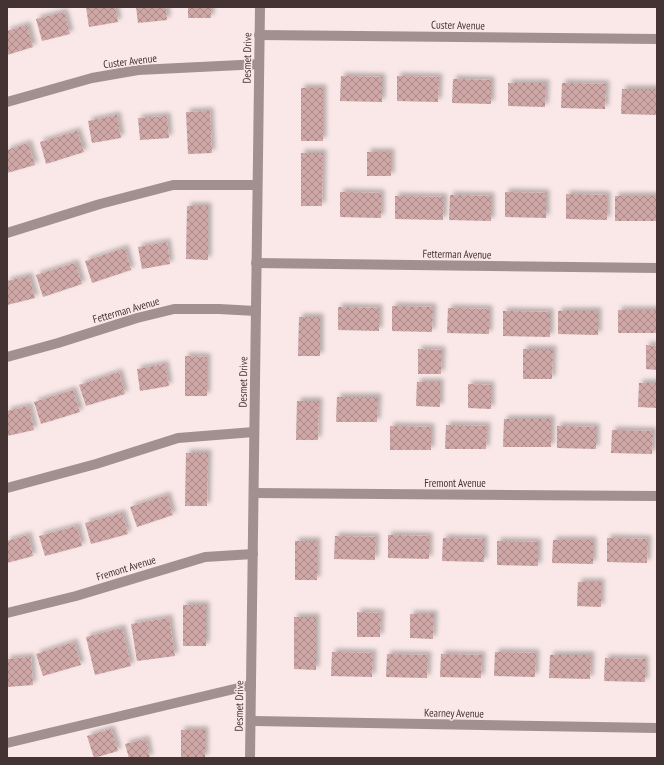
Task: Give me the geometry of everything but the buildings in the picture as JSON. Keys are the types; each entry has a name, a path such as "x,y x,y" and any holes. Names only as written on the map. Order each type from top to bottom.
{"street":[{"name":"Desmet Drive","path":"250,758 260,7"},
{"name":"Custer Avenue","path":"259,36 657,40"},
{"name":"Custer Avenue","path":"7,102 92,78 138,70 259,64"},
{"path":"7,233 100,204 174,185 257,185"},
{"name":"Fetterman Avenue","path":"256,263 657,268"},
{"name":"Fetterman Avenue","path":"7,357 58,343 137,318 174,309 256,311"},
{"path":"7,488 96,464 178,438 254,432"},
{"name":"Fremont Avenue","path":"254,493 657,496"},
{"name":"Fremont Avenue","path":"7,613 76,596 205,557 253,554"},
{"path":"7,743 251,685"},
{"name":"Kearney Avenue","path":"251,721 657,728"}]}
